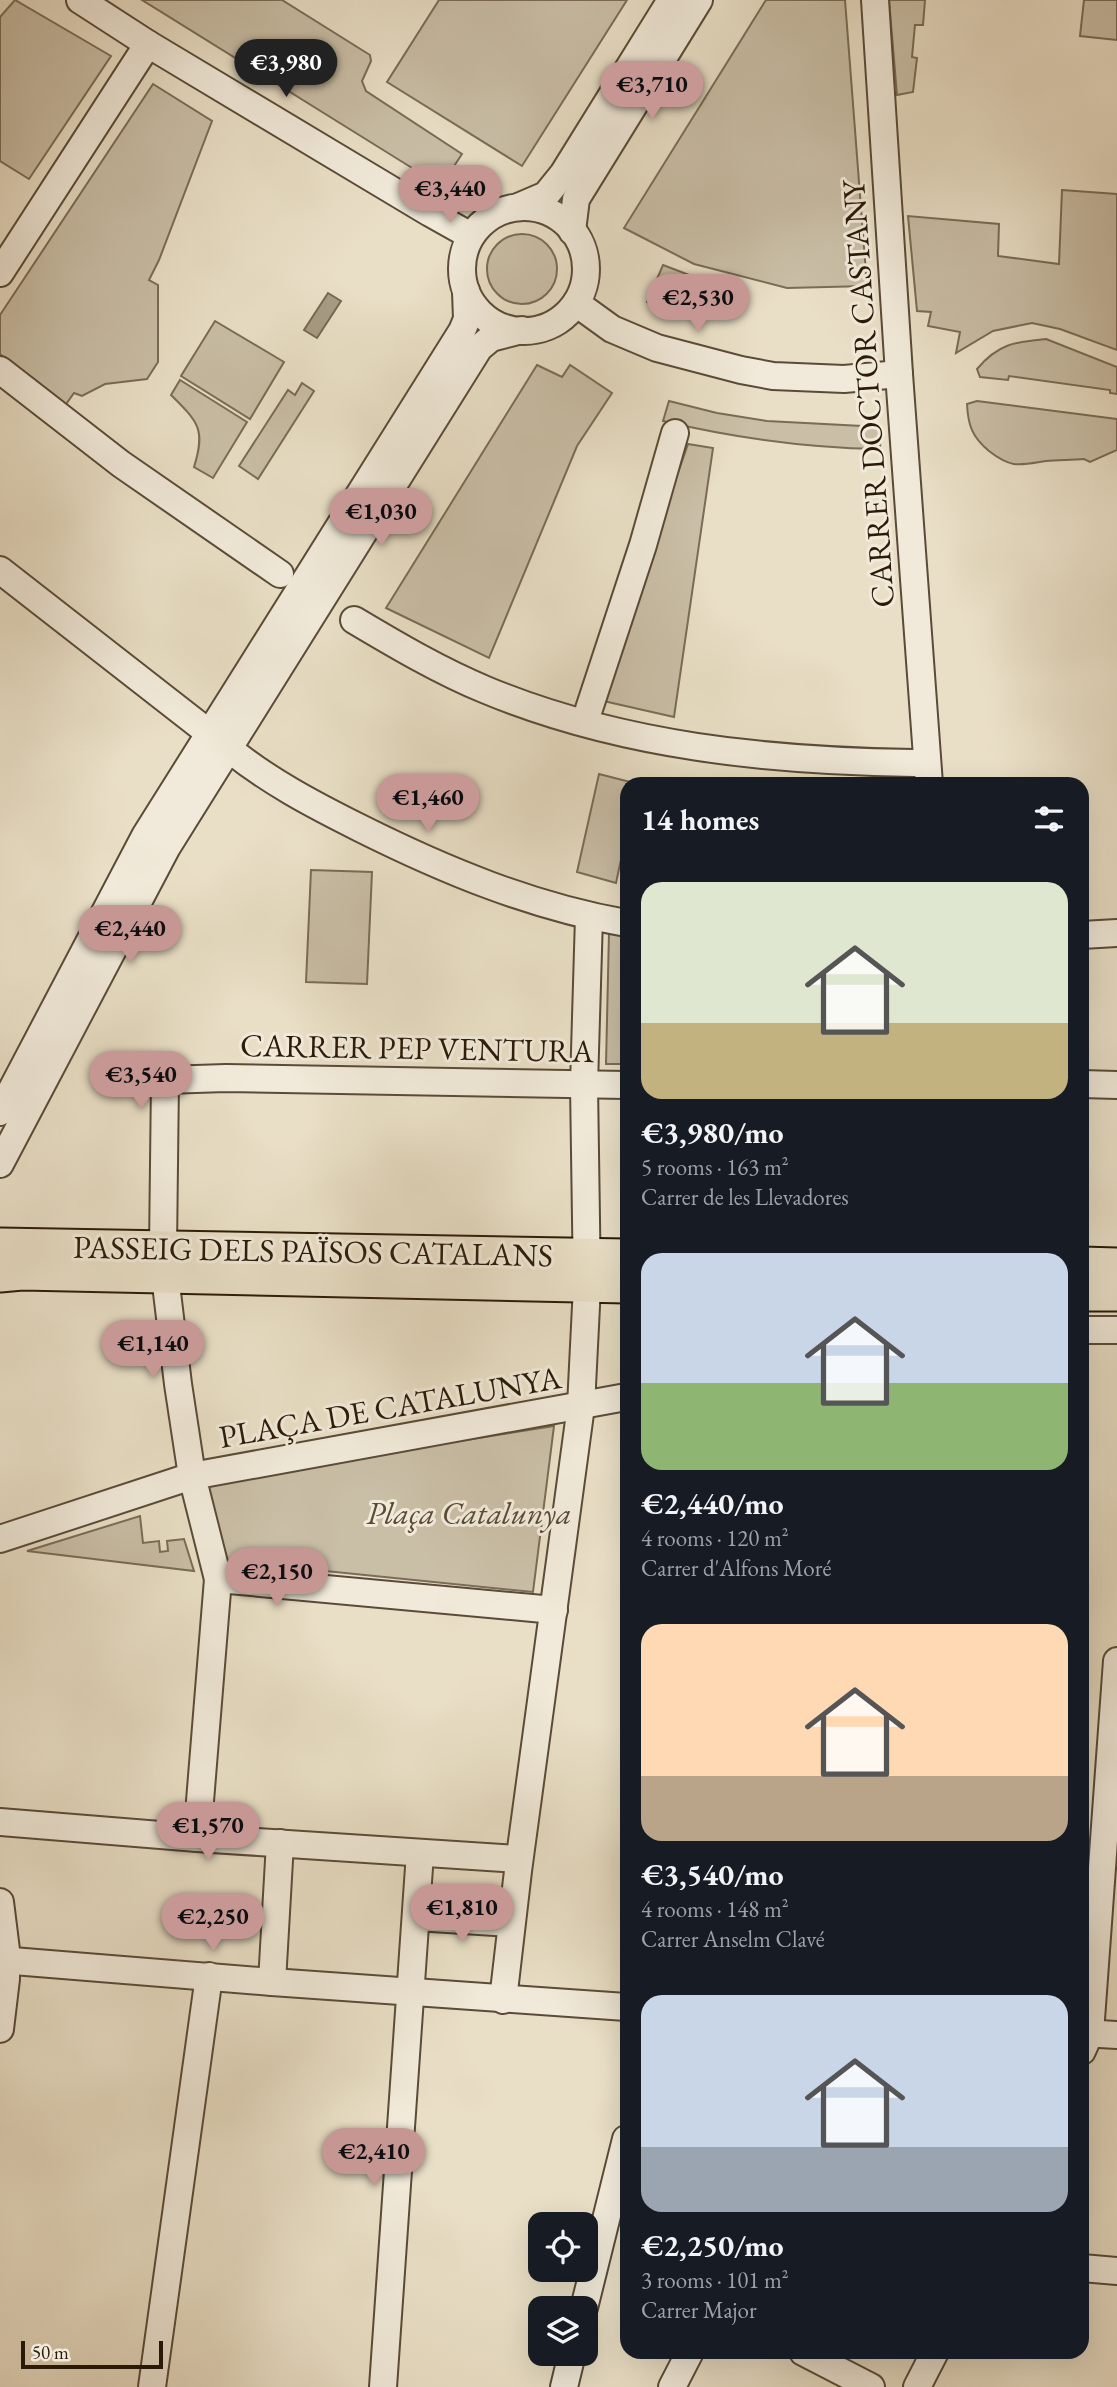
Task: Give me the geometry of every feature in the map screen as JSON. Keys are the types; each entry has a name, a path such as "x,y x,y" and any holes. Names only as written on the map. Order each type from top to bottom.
{"main road":[{"name":"PASSEIG DELS PAÏSOS CATALANS","path":"0,1245 164,1262"},
{"name":"PASSEIG DELS PAÏSOS CATALANS","path":"587,1271 620,1258"},
{"path":"0,1275 164,1262 587,1271 620,1284"},
{"path":"1089,1264 1117,1265"},
{"path":"1089,1294 1117,1294"}],"street":[{"path":"80,0 148,44 471,236"},
{"path":"0,1164 167,847 218,740 462,331 467,319 462,269 466,246 471,236 487,219 497,213 546,195 564,174 671,0"},
{"path":"572,231 576,199 699,0"},
{"name":"CARRER DOCTOR CASTANY","path":"875,0 928,777"},
{"path":"0,274 148,44"},
{"path":"466,290 471,302 487,319 502,327 522,330 534,330 550,325 576,303 586,270 578,239 552,214 531,207 516,208"},
{"path":"576,303 612,329 657,348 741,370 773,376 844,379 899,374"},
{"path":"0,1112 145,836 218,740 479,348 491,338 522,330"},
{"path":"0,370 121,464 280,574"},
{"path":"589,709 643,545 675,433"},
{"path":"0,570 251,767 317,807 391,844 471,879 589,917 620,922"},
{"path":"354,620 486,690 547,712 616,732 766,756 914,763"},
{"path":"589,917 584,1085 587,1271 581,1406 620,1397"},
{"path":"1089,935 1117,933"},
{"name":"CARRER PEP VENTURA","path":"164,1262 165,1080 240,1078 620,1085"},
{"path":"1089,1084 1117,1085"},
{"path":"164,1262 192,1476"},
{"path":"1089,1330 1117,1330"},
{"name":"PLAÇA DE CATALUNYA","path":"0,1539 192,1476 581,1406 519,1859 503,2000"},
{"name":"PLAÇA DE CATALUNYA","path":"192,1476 218,1579 197,1838"},
{"path":"218,1579 554,1610"},
{"path":"1089,1995 1112,1793 1117,1661"},
{"path":"0,1822 519,1859"},
{"path":"272,1982 280,1843"},
{"path":"383,2387 420,1853"},
{"path":"0,1902 6,1979 0,2029"},
{"path":"416,1917 511,1923"},
{"path":"5,1960 503,2000 620,2007"},
{"path":"152,2387 209,1976"},
{"path":"1089,2038 1117,2035"},
{"path":"587,2296 620,2163"},
{"path":"1089,2268 1117,2270"},
{"path":"672,2387 686,2359"},
{"path":"817,2359 871,2387"},
{"path":"917,2387 931,2359"},
{"path":"564,2387 569,2366"}],"green space":[{"path":"15,0 111,56 29,179 0,161 0,17"},
{"path":"142,0 282,0 370,55 371,61 362,81 366,91 462,154 441,186"},
{"path":"439,0 627,0 522,166 387,82"},
{"path":"766,0 845,0 867,286 787,288 694,264 624,228"},
{"path":"889,0 925,0 923,25 915,25 912,57 917,58 913,92 897,95"},
{"path":"1084,0 1117,0 1117,40 1080,36"},
{"path":"153,84 212,121 149,280 158,285 158,362 147,379 105,384 82,396 74,393 64,407 0,354 0,315"},
{"path":"1062,190 1117,194 1117,350 1060,329 1032,323 993,331 956,353 960,332 928,326 931,312 917,311 908,216 999,224 998,256 1059,264"},
{"path":"522,234 547,244 557,269 547,294 522,304 497,294 487,269 497,244"},
{"path":"663,265 705,281 688,318 647,302"},
{"path":"215,321 284,362 250,419 181,376"},
{"path":"1046,339 1117,367 1117,394 1110,393 1110,390 1009,376 1008,380 980,377 977,369 1000,349 1016,343"},
{"path":"537,365 562,377 570,365 612,393 577,446 489,658 386,608"},
{"path":"180,380 247,422 213,478 194,467 199,444 197,427 188,412 171,395"},
{"path":"302,383 314,391 258,479 239,466 288,390 295,395"},
{"path":"669,401 717,413 767,421 881,427 880,449 771,441 663,421"},
{"path":"977,401 1117,419 1117,450 1090,462 1084,459 1023,464 1004,461 989,451 975,436 968,418 967,404"},
{"path":"688,444 713,448 674,717 599,700"},
{"path":"599,774 620,779 620,864 616,883 577,872"},
{"path":"311,870 372,872 367,984 306,982"},
{"path":"609,933 620,935 620,1064 606,1064"},
{"name":"Plaça Catalunya","path":"554,1426 533,1592 226,1561 207,1481"},
{"path":"140,1516 143,1543 159,1541 160,1552 168,1551 167,1541 184,1539 194,1571 27,1551"}],"shaded area":[{"path":"328,293 341,301 317,338 304,330"}]}
